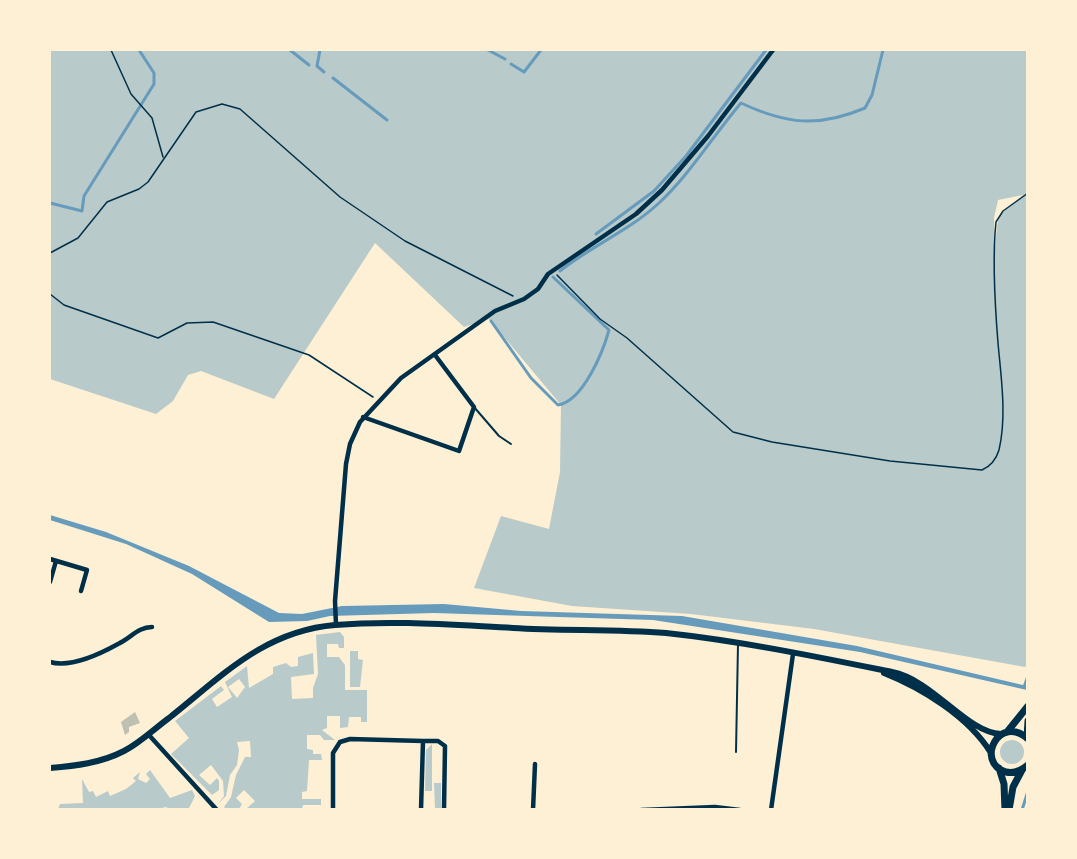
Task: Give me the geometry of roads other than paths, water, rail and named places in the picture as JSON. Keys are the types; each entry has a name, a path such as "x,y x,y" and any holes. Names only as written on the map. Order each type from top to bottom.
{"main road":[{"path":"1007,810 1004,784 991,753 993,743 1028,706"},
{"path":"1027,738 1028,722"},
{"path":"1004,733 1018,732 1027,738"},
{"path":"999,768 1011,772 1026,766"},
{"path":"1007,810 1015,782 1026,766"}],"street":[{"path":"336,622 335,604 347,454 363,417 401,378 495,311 517,304 536,290 544,277 553,270 636,214 667,186 773,50"},
{"path":"363,417 459,451 474,407 435,355"},
{"path":"50,559 87,570 81,591"},
{"path":"50,582 56,561"},
{"path":"50,768 79,765 108,758 129,748 267,644 298,630 336,622 431,622 512,628 636,631 738,644 895,672 916,680 980,728 1004,733"},
{"path":"50,662 61,664 75,662 120,644 143,627 152,627"},
{"path":"771,810 793,654"},
{"path":"875,669 909,684 930,697 969,728 991,753"},
{"path":"148,734 217,810"},
{"path":"333,810 333,753 340,742 350,739 438,741 444,746 444,810"},
{"path":"422,810 423,741"},
{"path":"533,810 535,764"},
{"path":"641,810 715,807 740,810"}],"lane":[{"path":"474,407 499,436 511,444"},
{"path":"736,752 738,644"}],"water":[{"path":"50,515 106,532 189,566 279,613 302,614 342,606 444,604 521,611 682,616 857,646 1027,686 1027,690 860,652 653,620 434,613 330,616 307,621 269,622 192,574 126,544 50,520"}],"waterway":[{"path":"50,203 82,211 84,196 154,84 154,73 139,50"},
{"path":"290,50 309,65"},
{"path":"320,50 317,66 324,72"},
{"path":"488,50 505,59"},
{"path":"511,64 524,72 541,50"},
{"path":"596,234 654,191 686,156 766,50"},
{"path":"560,271 635,222 659,203 691,167 741,103 773,115 802,121 832,119 865,108 872,95 883,50"},
{"path":"333,78 387,120"},
{"path":"491,321 531,378 558,405 567,402 576,395 591,374 609,330 553,277"},
{"path":"1024,687 1028,676"},
{"path":"1022,810 1028,791"}]}
